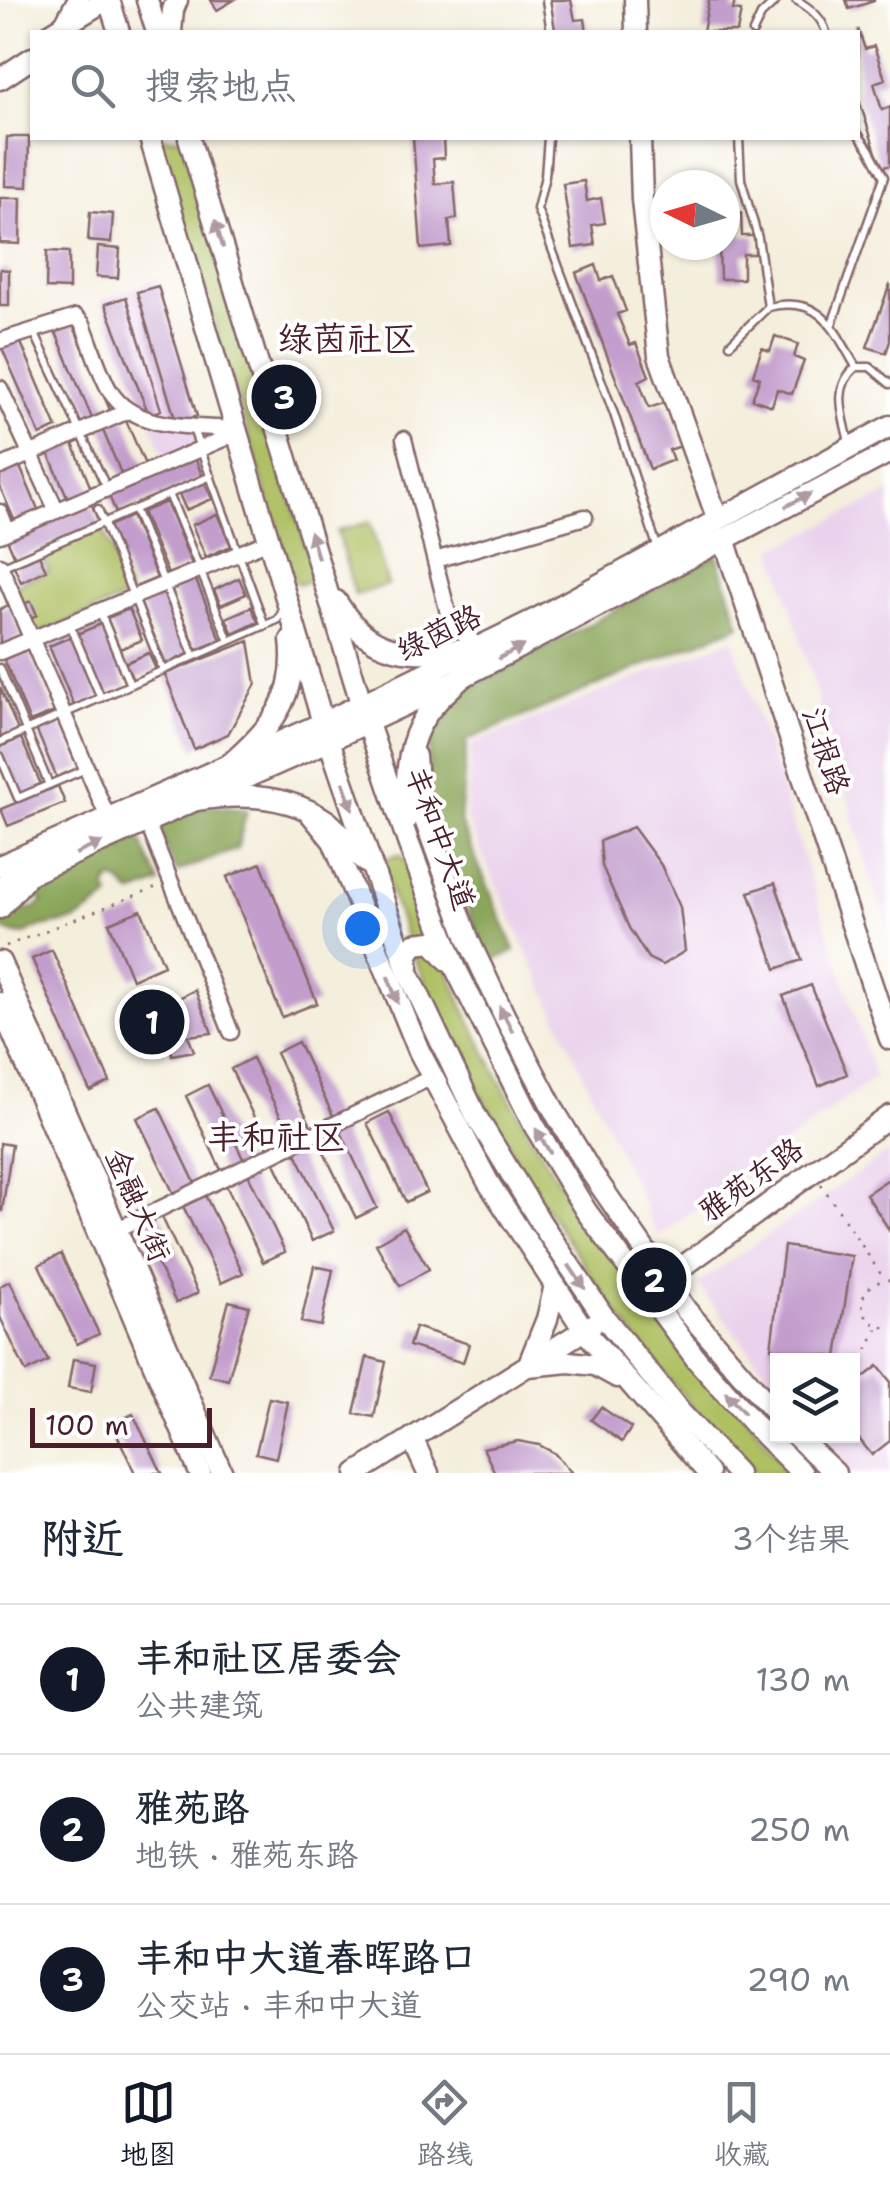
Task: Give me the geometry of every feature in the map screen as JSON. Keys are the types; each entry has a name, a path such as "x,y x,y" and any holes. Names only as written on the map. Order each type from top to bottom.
{"main road":[{"path":"64,30 78,0"},
{"path":"147,0 156,30"},
{"path":"171,30 178,0"},
{"path":"635,0 636,30"},
{"path":"64,30 113,2 119,30"},
{"path":"0,65 30,46"},
{"path":"0,79 30,59"},
{"path":"151,140 326,732 408,972 476,1116 541,1224 604,1316 681,1413 737,1473"},
{"name":"丰和中大道","path":"190,140 365,713 456,969 534,1125 586,1211 697,1360 802,1473"},
{"name":"江报路","path":"640,140 642,200 659,356 890,1039"},
{"name":"绿茵路","path":"365,713 464,676 721,530 890,426"},
{"name":"绿茵路","path":"0,887 196,800 365,713 658,552 721,530 890,452"},
{"path":"327,590 356,627 376,643 402,652 434,654 479,647"},
{"path":"230,764 270,724 290,684 293,655 287,603"},
{"path":"415,859 406,794 408,756 420,725 434,705 464,676"},
{"name":"绿茵路","path":"0,866 230,764 326,732"},
{"path":"414,740 419,803 476,956 556,1114 664,1280 770,1407"},
{"path":"196,800 250,796 306,809 330,824 374,873"},
{"path":"306,809 333,841 402,1014 488,1182 584,1330 708,1473"},
{"path":"0,908 28,874"},
{"path":"408,972 408,954 416,944 432,942 456,969"},
{"name":"金融大街","path":"0,962 222,1473"},
{"name":"金融大街","path":"0,1004 200,1473"},
{"name":"雅苑东路","path":"646,1294 890,1116"},
{"path":"528,1366 548,1319 554,1285"},
{"path":"357,1473 604,1316"},
{"path":"528,1366 569,1362 595,1365 630,1384"},
{"path":"412,1438 428,1473"},
{"path":"804,1443 836,1473"}],"street":[{"path":"0,341 76,317 108,388 128,411 142,418 236,431"},
{"path":"0,388 57,511"},
{"path":"0,467 128,411"},
{"path":"1,523 57,511 236,431"},
{"path":"404,439 450,622 479,647"},
{"path":"435,560 586,517"},
{"path":"0,652 269,541"},
{"path":"0,566 108,818"},
{"path":"147,822 231,1032"},
{"path":"116,1230 432,1077"}],"lane":[{"path":"546,0 551,30"},
{"path":"755,30 761,15 776,0"},
{"path":"796,0 812,10 826,30"},
{"path":"832,324 884,177 860,137"},
{"path":"548,140 537,210 614,414 658,552"},
{"path":"739,140 741,179 758,238 768,307"},
{"path":"730,344 768,307 788,303 812,308 832,324 856,367"},
{"path":"34,330 103,480"},
{"path":"850,448 840,390 846,375 856,367 870,367 890,384"},
{"path":"192,426 265,626"},
{"path":"0,566 210,476"},
{"path":"169,494 229,641"},
{"path":"98,509 162,670"},
{"path":"134,510 194,656"},
{"path":"0,742 278,620 287,603"},
{"path":"100,611 130,685"},
{"path":"69,623 101,698"},
{"path":"0,668 49,785"},
{"path":"0,756 18,798 87,768"}],"path":[{"path":"0,949 171,882"},
{"path":"813,1172 884,1279"},
{"path":"890,1280 869,1286 862,1301 866,1316 878,1327 890,1328"},
{"path":"860,1357 878,1327"}],"shaded area":[{"path":"158,278 206,439 166,459 100,301"},
{"path":"890,492 890,928 874,889 774,549"},
{"path":"733,639 875,1077 658,1237 466,819 472,744"},
{"path":"890,1151 890,1473 852,1473 825,1443 860,1443 860,1353 770,1353 770,1377 697,1284"}],"green space":[{"path":"159,140 184,140 314,573 312,580 299,584 292,579"},
{"path":"370,522 388,585 355,595 337,531"},
{"path":"102,527 130,596 33,636 12,587 49,571 42,552"},
{"path":"717,555 740,625 467,740 460,822 515,950 488,964 427,796 433,728 471,688"},
{"path":"196,808 247,810 237,849 177,872 156,826"},
{"path":"140,839 160,883 132,894 111,879 106,887 110,897 77,920 36,928 23,935 0,927 6,909 32,909 43,902 30,886"},
{"path":"400,855 463,1006 502,1085 555,1176 791,1473 755,1473 694,1409 601,1290 526,1178 456,1050 411,951 381,865 383,859"}],"building":[{"path":"211,0 234,0 217,10"},
{"path":"549,0 571,0 575,20 585,19 587,30 553,30"},
{"path":"709,0 735,0 733,10 741,11 737,30 703,30"},
{"path":"846,0 874,0 874,1 849,9"},
{"path":"860,35 865,49 874,46 885,79 874,83 882,110 890,107 890,165 881,168 860,103"},
{"path":"7,137 29,137 28,187 5,186"},
{"path":"413,140 443,140 444,158 433,159 435,184 454,182 457,219 449,220 451,246 421,249"},
{"path":"584,181 587,201 601,198 605,223 592,225 595,245 573,248 563,184"},
{"path":"0,198 21,198 20,244 0,243"},
{"path":"90,212 113,214 111,243 88,241"},
{"path":"740,213 742,236 755,236 755,254 743,254 743,279 720,279 719,260 740,260"},
{"path":"98,247 120,249 118,278 96,277"},
{"path":"47,251 69,252 69,289 46,288"},
{"path":"596,265 601,281 613,276 626,311 617,314 630,345 636,343 649,376 639,381 649,408 664,403 681,446 669,450 673,460 650,469 576,273"},
{"path":"0,269 9,270 9,306 0,306"},
{"path":"890,284 890,341 886,353 867,347"},
{"path":"158,286 197,416 176,422 137,292"},
{"path":"126,297 161,410 149,415 105,304"},
{"path":"71,320 110,410 92,418 54,328"},
{"path":"775,336 798,344 794,357 804,361 792,394 777,389 772,406 752,399 760,378 753,375 762,348 770,351"},
{"path":"19,338 57,428 40,435 1,346"},
{"path":"124,416 146,467 123,478 101,426"},
{"path":"71,439 92,491 69,501 47,450"},
{"path":"195,457 203,478 116,513 108,493"},
{"path":"18,462 40,514 16,524 0,487 0,470"},
{"path":"205,483 212,499 186,510 179,494"},
{"path":"166,502 192,564 168,574 142,512"},
{"path":"91,503 100,523 16,560 7,539"},
{"path":"217,514 231,546 206,557 192,525"},
{"path":"131,516 157,578 133,588 108,526"},
{"path":"39,555 46,570 21,582 14,566"},
{"path":"195,578 221,640 197,650 171,588"},
{"path":"239,578 246,594 221,605 214,590"},
{"path":"163,592 189,654 166,664 140,602"},
{"path":"31,601 37,615 28,619 21,605"},
{"path":"9,605 22,637 0,646 0,609"},
{"path":"251,607 258,622 233,634 226,618"},
{"path":"129,609 142,640 120,649 107,618"},
{"path":"101,624 126,686 103,696 77,634"},
{"path":"73,636 99,698 75,708 49,646"},
{"path":"249,641 256,684 228,734 194,749 165,674"},
{"path":"28,649 54,712 30,722 4,659"},
{"path":"149,653 156,670 133,680 125,663"},
{"path":"0,687 18,730 0,738"},
{"path":"59,719 81,768 57,778 36,729"},
{"path":"21,738 42,787 18,797 0,747"},
{"path":"58,786 65,803 8,826 1,809"},
{"path":"633,827 661,865 680,907 685,951 662,965 648,958 629,928 602,866 600,841"},
{"path":"261,863 317,1003 282,1017 227,877"},
{"path":"775,883 802,960 776,969 749,892"},
{"path":"141,910 164,965 132,979 109,923"},
{"path":"52,950 110,1082 90,1091 32,959"},
{"path":"811,985 847,1074 819,1086 783,996"},
{"path":"195,990 212,1033 188,1036 194,1051 172,1055 168,1029 151,1006 164,994 173,1001"},
{"path":"298,1042 336,1122 314,1132 276,1053"},
{"path":"252,1058 291,1138 269,1149 231,1069"},
{"path":"208,1085 246,1165 224,1176 186,1096"},
{"path":"159,1108 197,1187 176,1198 137,1118"},
{"path":"389,1112 427,1192 406,1202 367,1123"},
{"path":"339,1128 377,1208 356,1218 317,1138"},
{"path":"0,1143 12,1145 2,1211 0,1211"},
{"path":"295,1151 334,1231 312,1241 274,1161"},
{"path":"247,1172 285,1252 263,1262 225,1183"},
{"path":"890,1178 890,1231 866,1194"},
{"path":"204,1193 243,1273 221,1283 182,1204"},
{"path":"160,1213 198,1293 176,1303 138,1223"},
{"path":"404,1227 429,1269 400,1286 376,1244"},
{"path":"784,1246 852,1256 838,1353 771,1348"},
{"path":"61,1254 99,1334 77,1344 39,1265"},
{"path":"314,1266 333,1270 321,1326 301,1322"},
{"path":"10,1281 48,1361 26,1372 0,1317 0,1286"},
{"path":"229,1301 249,1306 228,1380 209,1375"},
{"path":"415,1327 469,1344 463,1363 409,1346"},
{"path":"367,1357 386,1362 374,1417 354,1413"},
{"path":"73,1359 96,1363 91,1392 68,1388"},
{"path":"878,1366 890,1381 890,1441 872,1455 860,1440 860,1380"},
{"path":"269,1398 288,1402 276,1458 256,1453"},
{"path":"601,1407 631,1428 622,1442 591,1420"},
{"path":"133,1414 162,1473 135,1473 112,1424"},
{"path":"518,1441 554,1453 572,1473 495,1473 483,1448"}],"place":[{"name":"丰和中大道春晖路口","path":"284,397"},
{"name":"丰和社区居委会","path":"152,1022"},
{"name":"雅苑路","path":"654,1280"}],"district":[{"name":"绿茵社区","path":"347,339"},
{"name":"丰和社区","path":"276,1137"}]}
